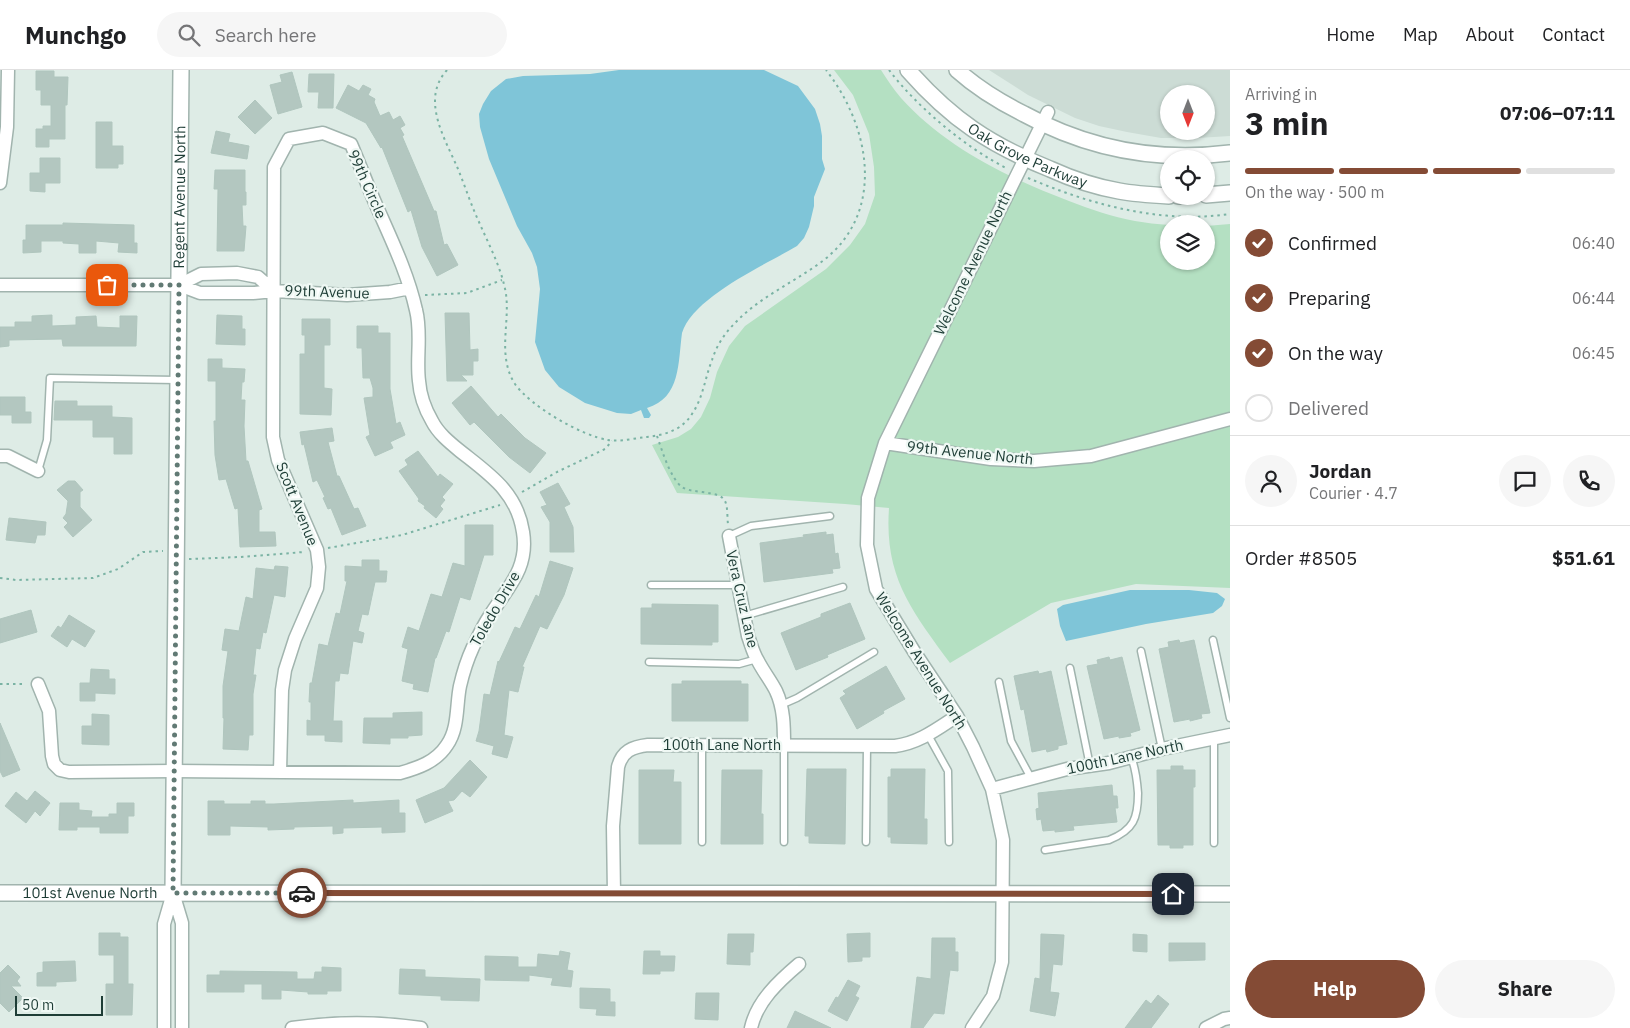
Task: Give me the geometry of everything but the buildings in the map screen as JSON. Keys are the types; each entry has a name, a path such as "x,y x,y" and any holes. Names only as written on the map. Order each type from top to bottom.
{"street":[{"path":"0,183 7,127 8,70"},
{"name":"Regent Avenue North","path":"164,1028 164,924 173,893 181,70"},
{"name":"Oak Grove Parkway","path":"908,70 941,105 961,121 994,144 1024,159 1068,177 1098,186 1120,191 1160,195"},
{"path":"957,70 999,101 1045,118 1077,139 1129,152 1178,157 1230,153"},
{"name":"Welcome Avenue North","path":"972,1028 993,996 1002,962 1002,840 992,789 957,716 915,653 876,589 867,545 868,498 885,443 1045,118"},
{"name":"99th Circle","path":"274,290 274,167 289,138 323,133 351,144 399,255 411,292"},
{"path":"1215,194 1230,193"},
{"name":"99th Avenue","path":"179,285 201,274 237,273 258,276 274,290"},
{"path":"0,284 179,285"},
{"name":"99th Avenue","path":"179,285 200,293 253,294 274,290 347,295 411,292"},
{"name":"Scott Avenue","path":"274,290 273,436 278,460 315,544 319,567 317,588 295,639 282,690 280,772"},
{"name":"Toledo Drive","path":"38,684 50,711 54,764 60,770 69,772 400,773 416,769 439,755 448,745 453,733 460,687 472,650 489,616 518,574 524,546 523,532 512,498 490,475 441,434 432,422 426,409 418,380 418,328 411,292"},
{"name":"99th Avenue North","path":"885,443 1034,462 1091,456 1230,419"},
{"path":"0,456 8,456 38,471"},
{"name":"Vera Cruz Lane","path":"729,536 748,636 757,660 776,692 781,705 784,719 784,745"},
{"name":"100th Lane North","path":"614,894 613,826 618,767 624,753 631,748 639,746 702,745 907,744 928,735 957,716"},
{"name":"100th Lane North","path":"992,789 1067,769 1090,766 1230,735"},
{"name":"101st Avenue North","path":"0,893 1230,894"},
{"name":"Regent Avenue North","path":"173,893 182,923 182,1028"},
{"path":"751,1028 752,1020 772,987 799,964"},
{"path":"1206,1028 1230,1018"},
{"path":"292,1028 315,1024 366,1024 422,1028"}],"lane":[{"path":"38,471 47,440 50,378 178,380"},
{"path":"729,536 751,526 830,516"},
{"path":"651,585 738,585"},
{"path":"744,616 843,587"},
{"path":"1213,640 1230,718"},
{"path":"781,705 797,698 874,652"},
{"path":"1141,652 1162,749"},
{"path":"649,662 739,664 757,660"},
{"path":"1070,668 1090,766"},
{"path":"999,682 1011,741 1031,778"},
{"path":"928,735 948,771 949,842"},
{"path":"1214,739 1214,843"},
{"path":"702,745 702,842"},
{"path":"784,745 784,842"},
{"path":"866,842 867,745"},
{"path":"1045,850 1109,840 1119,836 1128,829 1135,820 1138,809 1137,779 1131,757"}],"path":[{"path":"447,70 440,78 435,95 437,117 502,280 507,302 505,356 507,366 516,384 534,401 558,419 582,432 612,441 657,436 675,430 686,422 700,399 714,354 723,336 752,308 824,259 841,243 854,224 864,193 865,171 863,151 849,108 840,89 826,70"},
{"path":"411,292 467,294 502,280"},
{"path":"657,436 675,480 680,486 717,495 725,501 729,536"},
{"path":"519,494 557,472 604,449 612,441"},
{"path":"326,549 402,535 505,503"},
{"path":"0,578 16,580 93,578 118,569 143,552 240,557 309,551"},
{"path":"0,684 38,684"}],"shaded area":[{"path":"989,70 1230,70 1230,136 1215,137 1215,85 1160,85 1160,138 1099,126 1075,118 1028,95"}],"green space":[{"path":"834,70 881,70 901,98 918,116 937,132 979,159 1023,182 1093,210 1139,222 1160,224 1160,270 1215,270 1215,225 1230,224 1230,588 1136,584 1051,603 950,663 924,627 903,592 891,554 889,508 677,493 652,445 678,437 691,429 701,417 710,398 717,372 729,346 745,326 826,269 850,245 865,224 875,195 874,167 869,134 853,95"}],"water":[{"path":"619,70 764,70 798,86 815,109 820,124 822,159 825,169 814,197 809,227 804,238 797,246 732,283 700,307 689,320 682,333 676,378 672,388 658,403 647,408 651,415 649,418 644,418 641,410 631,414 617,413 585,403 559,387 545,370 535,342 540,289 537,267 532,253 517,226 489,159 480,127 479,114 483,104 491,91 506,79 523,76 590,74"},
{"path":"1130,590 1189,590 1217,593 1225,599 1222,606 1213,613 1146,624 1066,641 1060,626 1057,609 1063,605"}],"way so far":[{"path":"107,285 179,285 173,893 302,893"}],"route":[{"path":"302,893 1173,894"}]}
